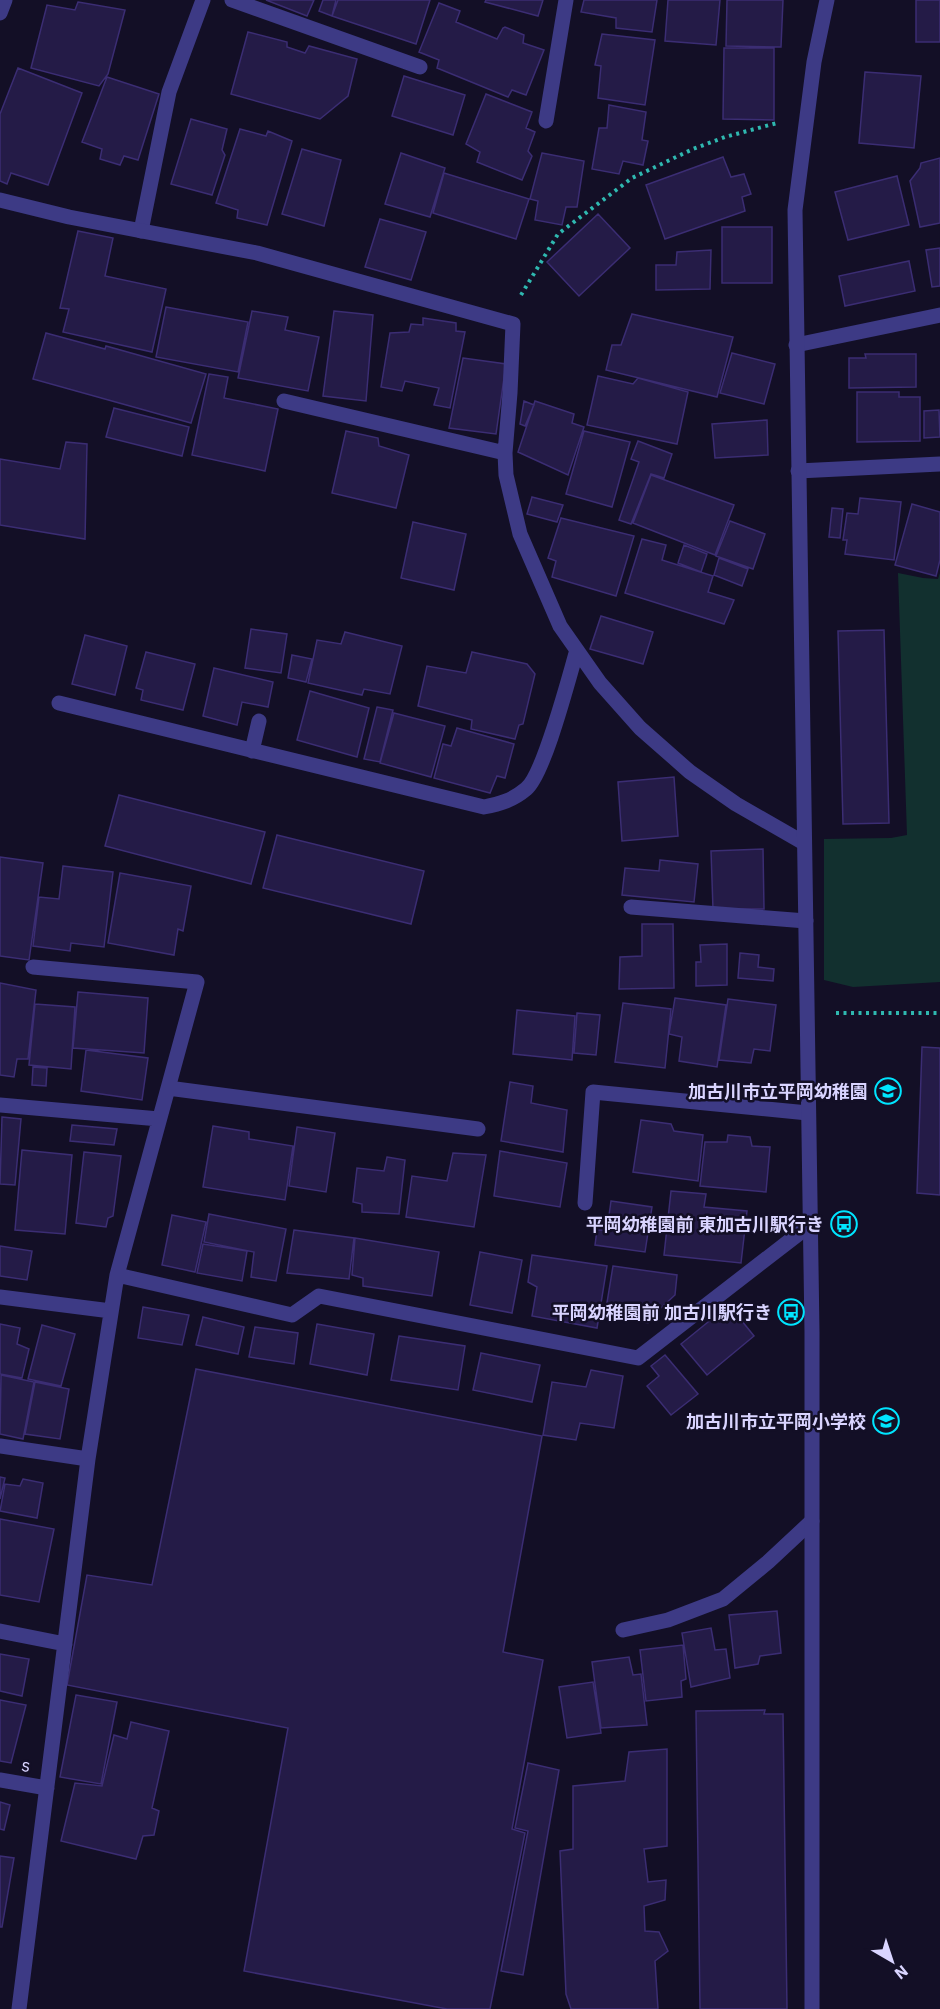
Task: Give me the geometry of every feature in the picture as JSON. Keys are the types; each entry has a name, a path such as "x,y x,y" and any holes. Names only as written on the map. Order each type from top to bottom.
{"street":[{"path":"0,13 5,0"},
{"path":"141,231 169,92 203,0"},
{"path":"232,0 420,68"},
{"path":"546,121 566,0"},
{"path":"812,2009 810,1225 795,210 814,62 827,0"},
{"path":"0,200 69,217 257,253 513,324 505,453 506,475 520,534 561,626 600,683 640,728 690,772 736,804 804,843"},
{"path":"796,345 940,315"},
{"path":"284,401 505,453"},
{"path":"798,471 940,464"},
{"path":"59,703 484,807 506,802 528,788 542,764 577,650"},
{"path":"252,751 259,721"},
{"path":"631,907 806,921"},
{"path":"19,2009 88,1459 117,1275 197,982 33,967"},
{"path":"168,1088 478,1129"},
{"path":"585,1203 593,1092 808,1113"},
{"path":"0,1105 159,1119"},
{"path":"117,1275 292,1315 320,1296 639,1358 810,1225"},
{"path":"0,1297 111,1311"},
{"path":"0,1446 88,1459"},
{"path":"623,1630 668,1620 723,1599 768,1562 812,1521"},
{"path":"0,1630 65,1644"},
{"name":"s","path":"0,1780 47,1788"}],"path":[{"path":"508,322 525,287 548,254 558,234 632,178 693,149 725,137 788,119 806,119"},
{"path":"807,1014 940,1013"}],"green space":[{"path":"898,573 938,579 940,573 940,982 853,987 824,980 824,839 891,838 907,835"}],"building":[{"path":"266,0 314,0 307,16"},
{"path":"323,0 336,0 332,16 319,11"},
{"path":"338,0 430,0 416,44 332,16"},
{"path":"486,0 543,0 538,16 485,2"},
{"path":"584,0 657,0 652,32 616,28 616,18 581,12"},
{"path":"668,0 720,0 716,45 665,41"},
{"path":"727,0 783,0 781,47 726,46"},
{"path":"916,0 940,0 940,42 916,42"},
{"path":"78,2 125,10 108,74 99,86 31,68 47,5 75,10"},
{"path":"439,3 460,11 456,22 497,39 505,27 524,35 523,43 544,50 526,95 512,90 508,97 437,68 439,60 419,52"},
{"path":"248,32 287,42 287,47 305,53 309,46 357,59 348,96 320,119 231,94"},
{"path":"602,34 655,40 645,105 598,98 601,66 595,65"},
{"path":"724,48 774,48 774,120 723,119"},
{"path":"18,68 82,93 48,185 11,173 7,184 0,181 0,114"},
{"path":"865,72 921,76 914,148 859,143"},
{"path":"404,76 465,95 453,135 392,116"},
{"path":"107,77 159,94 138,160 124,156 120,165 100,159 102,149 82,142"},
{"path":"486,94 532,112 526,128 535,132 528,151 532,156 522,180 477,162 480,152 466,144"},
{"path":"609,105 646,112 642,140 648,141 643,165 623,161 619,174 592,169 599,128 607,128"},
{"path":"191,119 227,129 222,150 225,155 212,195 171,184"},
{"path":"240,129 266,136 268,131 292,141 267,225 237,218 238,210 216,203"},
{"path":"302,149 341,160 324,226 282,214"},
{"path":"401,153 445,168 430,217 385,204"},
{"path":"542,153 584,161 577,207 566,207 562,225 535,220 538,201 530,199"},
{"path":"723,157 731,177 744,174 751,194 742,197 745,211 665,239 646,185"},
{"path":"940,158 940,223 920,227 910,181 921,163"},
{"path":"444,173 529,199 516,239 433,213"},
{"path":"897,176 909,225 848,240 835,192"},
{"path":"598,214 630,248 579,296 547,262"},
{"path":"380,219 426,232 411,280 365,267"},
{"path":"722,227 772,227 772,283 722,283"},
{"path":"78,231 113,238 105,276 166,289 152,352 63,332 69,309 60,308"},
{"path":"940,248 940,286 932,287 926,250"},
{"path":"711,250 710,289 656,290 656,265 676,265 677,252"},
{"path":"909,261 915,291 845,306 839,276"},
{"path":"166,307 248,322 238,372 156,357"},
{"path":"252,311 288,317 285,330 319,337 308,391 238,378"},
{"path":"334,311 373,315 366,401 323,396"},
{"path":"632,314 733,337 717,397 606,370 612,345 621,345"},
{"path":"423,318 456,323 456,331 465,332 450,408 434,405 439,388 405,381 402,391 381,387 390,333 409,332 411,324 423,325"},
{"path":"46,333 105,349 106,346 206,374 191,423 33,379"},
{"path":"732,353 775,364 764,404 720,393"},
{"path":"865,354 916,354 916,387 849,388 849,358 866,358"},
{"path":"463,358 506,364 496,434 449,428"},
{"path":"209,374 228,377 224,398 278,409 265,471 192,455"},
{"path":"598,376 633,384 638,378 688,392 677,444 587,425"},
{"path":"857,392 899,392 899,397 920,397 920,441 857,442"},
{"path":"524,401 534,405 525,426 520,424"},
{"path":"535,401 574,414 572,423 584,427 568,475 518,452"},
{"path":"114,408 189,427 182,456 106,437"},
{"path":"939,410 940,437 924,438 924,411"},
{"path":"767,420 768,455 715,458 712,424"},
{"path":"346,431 378,438 379,446 409,455 396,508 332,493"},
{"path":"584,431 630,442 612,507 566,494"},
{"path":"638,441 672,454 664,478 651,474 631,524 619,520 639,462 631,459"},
{"path":"66,442 87,444 85,539 0,525 0,459 60,469"},
{"path":"651,475 734,505 715,555 633,523"},
{"path":"532,497 563,505 557,522 527,514"},
{"path":"860,498 901,502 894,560 845,554 847,540 843,540 847,513 858,514"},
{"path":"912,504 940,512 940,560 936,576 895,565"},
{"path":"832,508 843,509 840,538 829,537"},
{"path":"561,518 634,536 616,596 552,577 556,561 548,558"},
{"path":"730,521 765,534 753,569 716,556"},
{"path":"413,522 466,534 454,590 401,578"},
{"path":"642,539 666,545 662,560 713,576 708,592 734,600 724,624 625,593"},
{"path":"684,545 707,554 701,572 678,563"},
{"path":"719,558 748,569 742,586 714,575"},
{"path":"601,616 653,632 643,664 590,649"},
{"path":"251,629 287,634 281,673 245,668"},
{"path":"884,630 889,823 843,824 838,631"},
{"path":"345,632 402,646 390,694 364,689 362,695 308,683 317,640 341,644"},
{"path":"85,635 127,646 115,695 72,684"},
{"path":"146,652 195,664 183,710 141,700 143,690 136,688"},
{"path":"472,652 527,664 535,674 523,724 519,725 515,739 471,729 472,720 418,706 427,666 466,673"},
{"path":"292,655 312,659 306,682 288,678"},
{"path":"214,668 273,682 268,707 242,702 237,725 203,716"},
{"path":"310,691 369,708 357,757 297,740"},
{"path":"377,707 393,710 380,762 364,759"},
{"path":"394,713 445,726 431,777 380,763"},
{"path":"457,728 514,744 505,778 497,776 490,793 434,778 443,744 451,746"},
{"path":"674,777 678,836 622,841 618,782"},
{"path":"119,795 265,832 251,884 105,846"},
{"path":"277,835 424,871 411,924 263,888"},
{"path":"763,849 764,909 713,909 711,851"},
{"path":"0,857 43,863 29,960 0,956"},
{"path":"660,860 698,864 694,902 622,895 625,868 659,871"},
{"path":"63,866 113,872 104,947 71,943 70,951 33,946 39,897 59,899"},
{"path":"120,873 191,886 183,931 178,929 174,955 108,943"},
{"path":"642,924 673,924 674,988 619,989 620,957 642,956"},
{"path":"727,944 727,985 696,986 696,962 701,962 700,945"},
{"path":"740,953 759,955 758,967 774,969 773,981 738,978"},
{"path":"0,983 36,990 28,1059 17,1059 14,1077 0,1075"},
{"path":"78,992 148,998 144,1053 73,1048"},
{"path":"675,998 726,1005 717,1067 679,1061 682,1037 669,1034"},
{"path":"728,999 776,1005 770,1051 754,1049 751,1063 719,1060"},
{"path":"623,1003 671,1009 665,1068 615,1062"},
{"path":"35,1004 75,1007 71,1069 29,1065"},
{"path":"517,1010 575,1016 572,1060 513,1054"},
{"path":"577,1013 600,1015 596,1055 574,1053"},
{"path":"922,1047 940,1048 940,1195 917,1193"},
{"path":"86,1050 148,1058 142,1100 81,1091"},
{"path":"33,1067 47,1068 46,1086 32,1085"},
{"path":"510,1082 533,1086 531,1103 567,1110 563,1152 501,1141"},
{"path":"2,1117 21,1119 15,1185 0,1184"},
{"path":"641,1120 671,1124 674,1131 703,1135 698,1181 633,1172"},
{"path":"72,1125 117,1129 114,1145 70,1141"},
{"path":"213,1126 249,1132 249,1139 293,1146 285,1200 203,1187"},
{"path":"297,1127 335,1133 326,1192 289,1186"},
{"path":"728,1135 750,1137 752,1146 770,1147 766,1192 700,1186 705,1142 727,1142"},
{"path":"22,1150 72,1155 65,1234 15,1230"},
{"path":"500,1151 567,1163 560,1207 494,1196"},
{"path":"84,1152 121,1156 113,1216 108,1218 106,1227 76,1223"},
{"path":"453,1153 486,1155 474,1227 406,1217 412,1176 447,1181"},
{"path":"387,1157 405,1160 399,1214 362,1212 362,1204 353,1202 357,1168 384,1171"},
{"path":"671,1191 706,1194 704,1207 747,1211 741,1263 664,1255"},
{"path":"611,1201 652,1207 645,1252 595,1245 597,1230 607,1230"},
{"path":"209,1214 286,1229 276,1281 251,1277 254,1252 204,1242"},
{"path":"172,1215 206,1222 195,1272 162,1265"},
{"path":"294,1230 354,1238 349,1279 287,1273"},
{"path":"355,1238 439,1252 432,1296 363,1286 363,1278 352,1275"},
{"path":"203,1244 247,1251 242,1281 197,1273"},
{"path":"0,1246 32,1251 27,1280 0,1276"},
{"path":"480,1252 522,1260 512,1313 470,1305"},
{"path":"532,1255 607,1266 597,1328 532,1316 537,1287 528,1282"},
{"path":"613,1266 677,1275 675,1295 650,1318 648,1323 605,1315"},
{"path":"729,1305 754,1336 707,1375 681,1344"},
{"path":"143,1307 189,1315 182,1345 138,1338"},
{"path":"203,1317 244,1327 238,1354 196,1345"},
{"path":"0,1324 20,1328 17,1344 29,1349 22,1378 0,1374"},
{"path":"317,1324 374,1334 367,1375 310,1364"},
{"path":"42,1325 75,1334 61,1386 28,1379"},
{"path":"255,1327 298,1333 294,1364 249,1357"},
{"path":"399,1336 465,1346 458,1390 391,1380"},
{"path":"481,1353 540,1365 532,1402 473,1390"},
{"path":"665,1355 698,1394 671,1415 647,1386 659,1376 651,1366"},
{"path":"196,1369 542,1436 503,1652 543,1660 512,1829 525,1833 490,2009 447,2009 244,1971 288,1728 67,1685 87,1575 152,1585"},
{"path":"591,1370 623,1376 614,1428 580,1423 576,1440 543,1435 552,1382 586,1387"},
{"path":"1,1375 34,1382 23,1439 0,1434"},
{"path":"35,1382 69,1389 60,1439 25,1434"},
{"path":"0,1477 5,1478 0,1499"},
{"path":"23,1479 43,1483 37,1518 0,1511 5,1484 20,1486"},
{"path":"0,1519 54,1529 39,1602 0,1595"},
{"path":"777,1611 781,1653 760,1656 758,1664 735,1668 729,1615"},
{"path":"711,1628 715,1650 726,1649 730,1678 691,1687 682,1633"},
{"path":"683,1645 686,1679 681,1681 682,1697 646,1701 640,1650"},
{"path":"0,1654 29,1659 22,1696 0,1691"},
{"path":"629,1657 633,1675 641,1674 647,1725 601,1728 592,1662"},
{"path":"593,1682 601,1733 567,1738 559,1687"},
{"path":"76,1695 117,1702 101,1784 60,1777"},
{"path":"0,1700 26,1705 11,1763 0,1761"},
{"path":"765,1710 764,1714 783,1714 787,2009 700,2009 696,1711"},
{"path":"131,1722 169,1731 152,1808 159,1811 154,1835 143,1836 136,1859 61,1841 75,1783 102,1786 114,1735 127,1739"},
{"path":"667,1749 667,1846 644,1849 648,1882 666,1880 665,1900 644,1906 645,1931 659,1932 668,1951 655,1961 658,2009 571,2009 566,1994 560,1851 573,1849 573,1786 625,1781 629,1752"},
{"path":"528,1763 559,1770 523,1975 501,1971 528,1831 515,1828"},
{"path":"0,1802 10,1805 4,1830 0,1829"},
{"path":"0,1856 14,1858 2,1927 0,1927"}],"place":[{"name":"加古川市立平岡幼稚園","path":"888,1091"},
{"name":"平岡幼稚園前 東加古川駅行き","path":"844,1224"},
{"name":"平岡幼稚園前 加古川駅行き","path":"791,1312"},
{"name":"加古川市立平岡小学校","path":"886,1421"}]}
